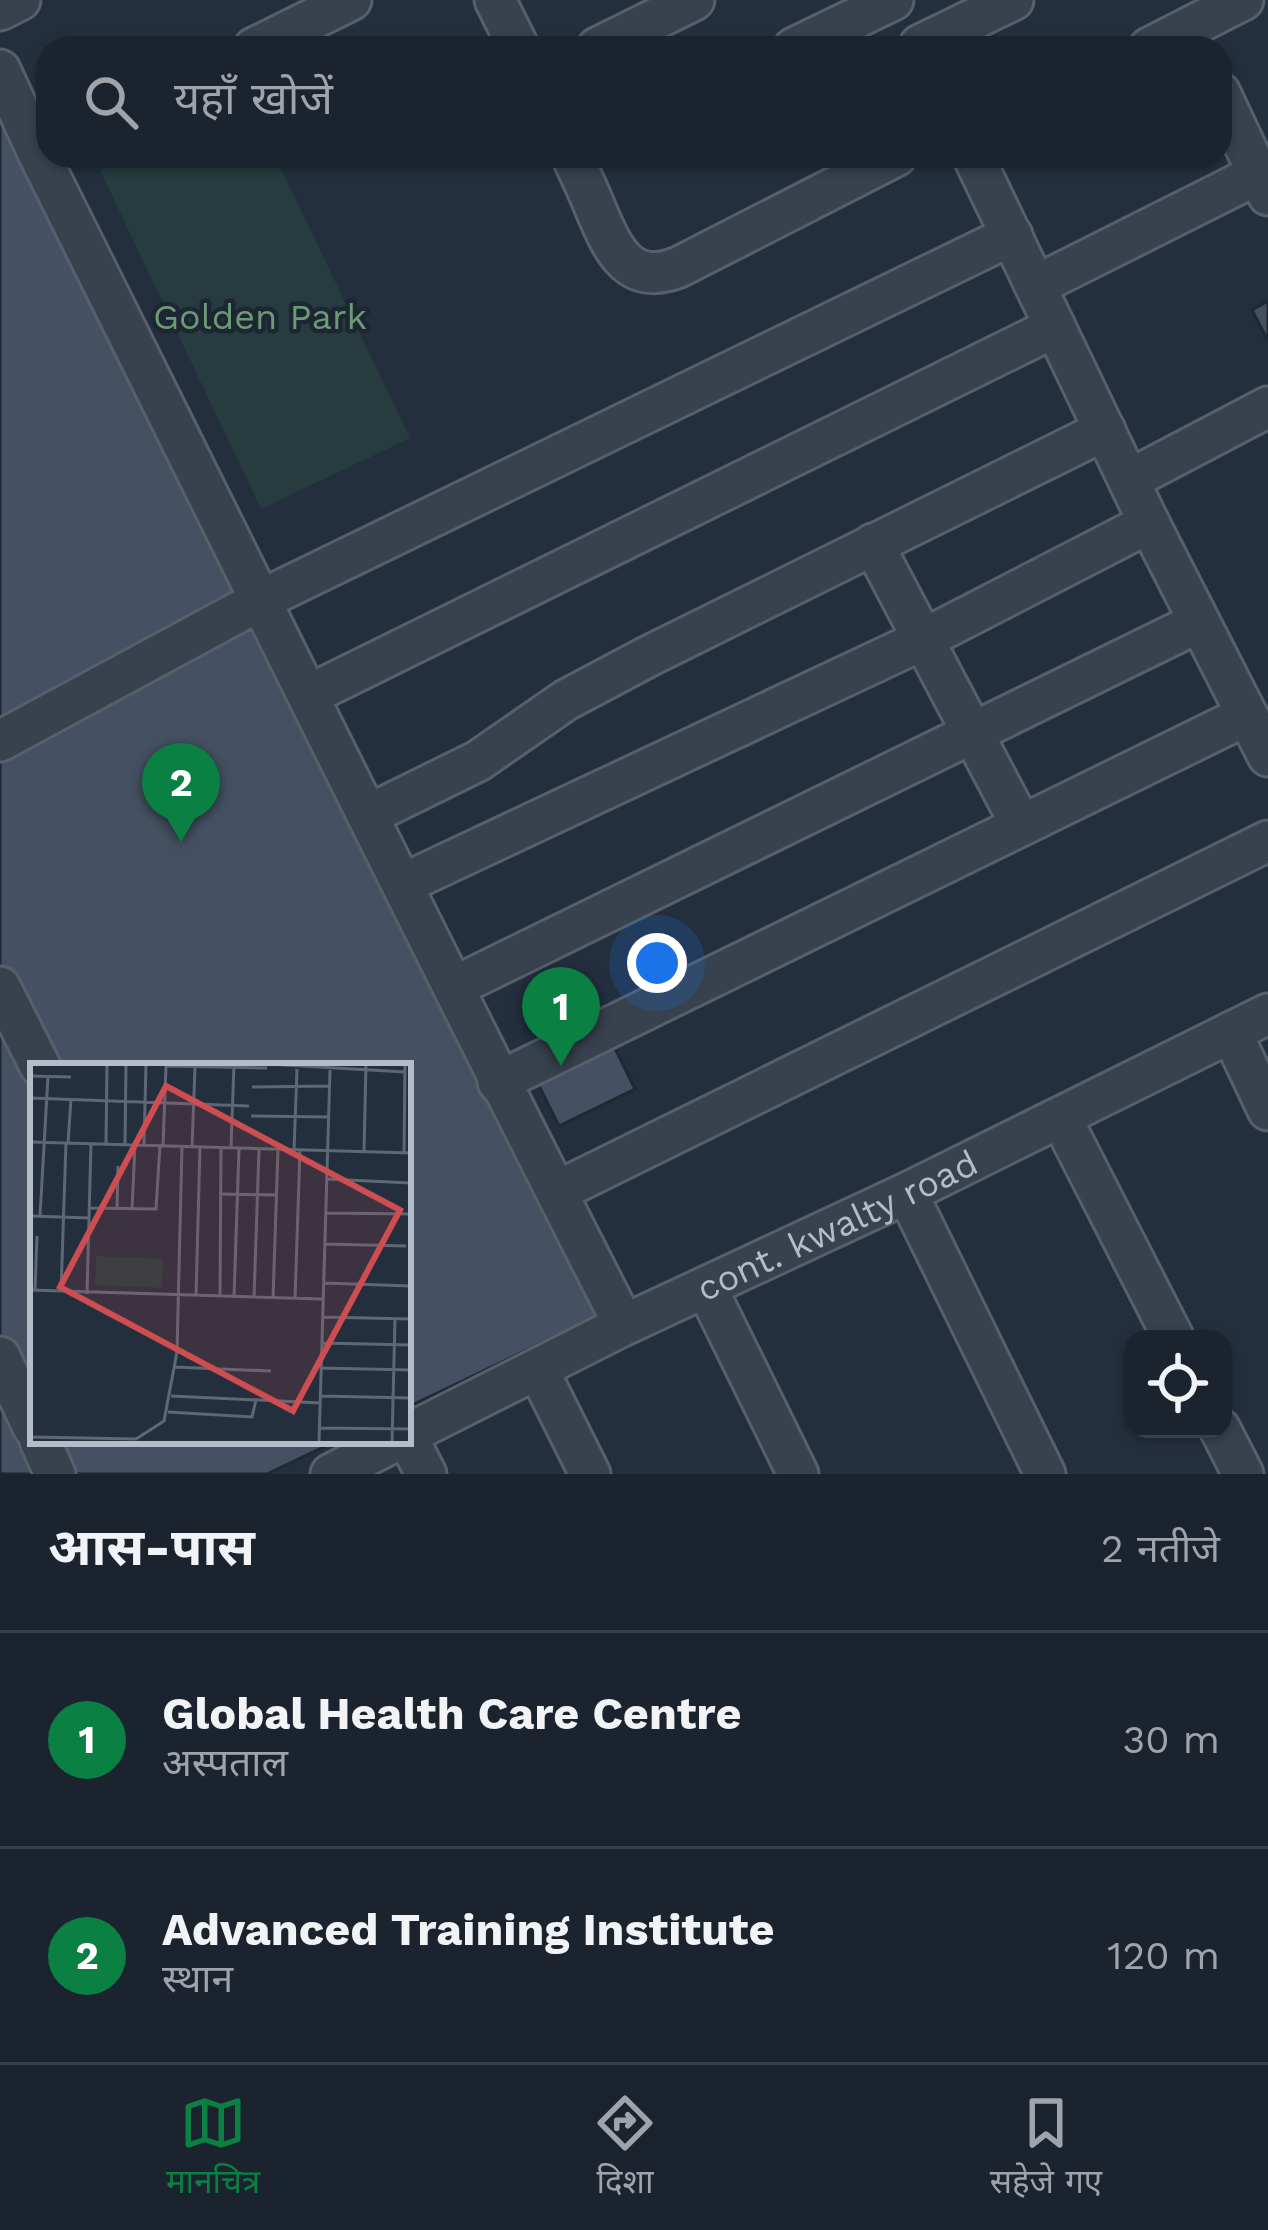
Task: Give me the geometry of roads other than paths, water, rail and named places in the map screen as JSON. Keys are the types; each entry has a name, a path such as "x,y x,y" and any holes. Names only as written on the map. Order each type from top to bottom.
{"street":[{"path":"0,10 20,0"},
{"path":"278,36 350,0"},
{"path":"495,0 513,36"},
{"path":"621,36 694,0"},
{"path":"819,36 895,0 915,36"},
{"path":"943,36 1013,0"},
{"path":"1185,26 1243,0"},
{"path":"0,70 36,139"},
{"path":"1036,285 1265,179 1232,116"},
{"path":"50,168 498,1082 623,1325"},
{"path":"577,168 621,260 655,274 872,168"},
{"path":"979,168 1149,524 1268,756"},
{"path":"0,741 261,600 1012,235"},
{"path":"309,694 1055,327"},
{"path":"1130,479 1268,407"},
{"path":"368,815 478,761 566,700 628,667 1105,430"},
{"path":"403,884 922,640 1149,524"},
{"path":"873,544 1021,825"},
{"path":"454,988 1199,622"},
{"path":"498,1082 1247,715"},
{"path":"556,1192 1268,841"},
{"path":"0,987 38,1063"},
{"name":"cont. kwalty road","path":"411,1435 623,1325 907,1193 1268,1014"},
{"path":"1232,1032 1268,1110"},
{"path":"1060,1118 1169,1330"},
{"path":"907,1193 1045,1474"},
{"path":"706,1287 798,1474"},
{"path":"0,1357 30,1421"},
{"path":"538,1370 590,1474"},
{"path":"1225,1438 1243,1474"},
{"path":"411,1443 426,1474"},
{"path":"41,1444 55,1474"},
{"path":"331,1474 389,1444"}],"place":[{"name":"Advanced Training Institute","path":"181,842"},
{"name":"Global Health Care Centre","path":"561,1066"}],"park label":[{"name":"Golden Park","path":"260,316"}]}
